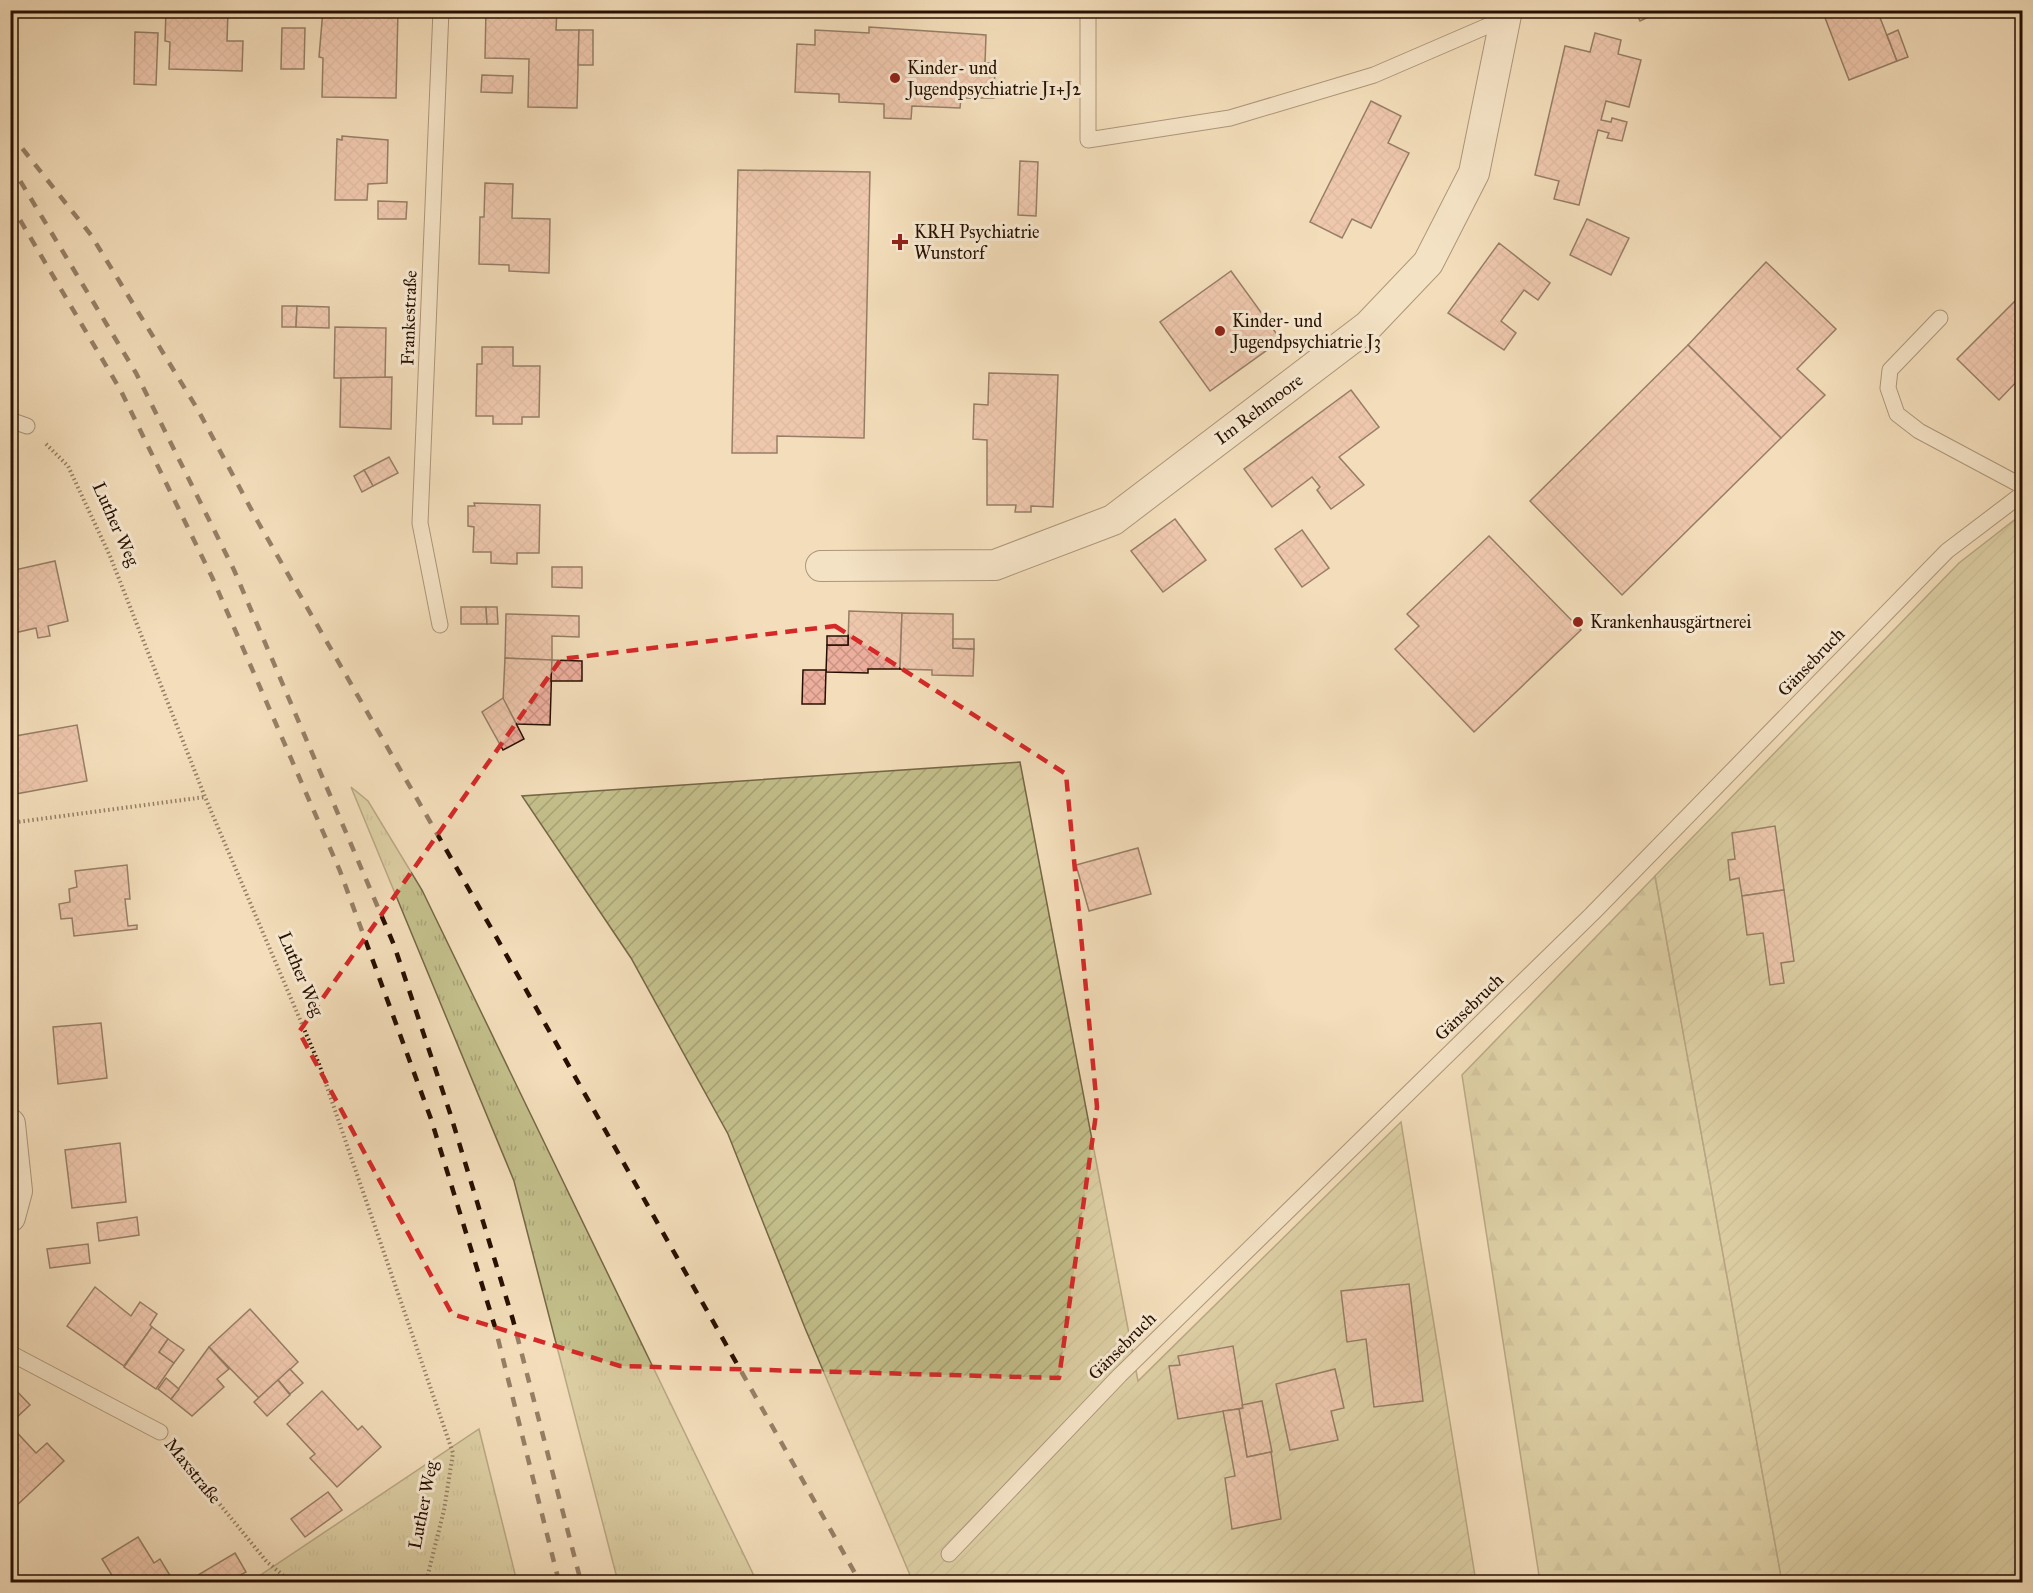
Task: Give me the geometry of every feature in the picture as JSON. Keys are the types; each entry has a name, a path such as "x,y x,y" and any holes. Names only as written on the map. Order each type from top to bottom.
{"street":[{"name":"Im Rehmoore","path":"821,566 995,565 1113,520 1368,326 1428,263 1474,173 1507,14"},
{"path":"10,1124 17,1191 10,1217"}],"lane":[{"name":"Frankestraße","path":"440,625 420,523 441,10"},
{"name":"Im Rehmoore","path":"1088,10 1088,140 1230,118 1374,75 1507,14"},
{"path":"1940,318 1890,370 1888,388 1897,414 1919,431 2022,486"},
{"path":"10,420 27,426"},
{"name":"Gänsebruch","path":"949,1554 1120,1374 1592,914 1947,550 2022,494"},
{"name":"Maxstraße","path":"10,1353 160,1432"}],"path":[{"name":"Luther Weg","path":"27,426 68,466 110,556 205,797 319,1064 453,1453 444,1510 426,1582"},
{"path":"10,823 205,797"},
{"name":"Maxstraße","path":"160,1432 267,1562 291,1582"}],"highlighted area":[{"path":"835,626 1066,774 1097,1107 1059,1378 620,1366 452,1314 299,1032 561,659"}],"green space":[{"path":"2022,514 2022,1582 1782,1582 1655,876 1959,563"},
{"path":"1020,762 1138,1381 1401,1122 1476,1582 913,1582 805,1328 728,1134 631,958 522,796"},
{"path":"351,787 368,801 422,890 757,1582 618,1582 514,1181"},
{"path":"1655,876 1782,1582 1540,1582 1462,1075"},
{"path":"479,1429 517,1582 250,1582"}],"building":[{"path":"166,10 228,11 227,41 243,41 242,71 169,69 170,42 165,41"},
{"path":"323,10 398,10 396,98 322,97 323,58 319,57"},
{"path":"486,10 557,10 556,30 579,30 577,108 528,107 529,59 485,58"},
{"path":"1635,10 1663,10 1640,21"},
{"path":"1822,10 1877,10 1897,61 1849,80"},
{"name":"Kinder- und Jugendpsychiatrie J1+J2","path":"869,27 986,35 985,63 995,63 994,98 961,98 960,108 912,106 911,119 884,118 884,104 839,102 839,94 795,92 797,44 815,45 815,30 869,33"},
{"path":"282,28 305,28 304,69 281,69"},
{"path":"579,30 593,30 593,65 578,65"},
{"path":"1898,30 1908,57 1897,61 1887,35"},
{"path":"135,32 158,33 156,85 134,84"},
{"path":"1595,33 1621,40 1618,54 1641,60 1629,107 1606,101 1601,120 1611,122 1612,118 1627,122 1622,141 1607,138 1609,133 1598,130 1579,205 1554,199 1559,181 1535,175 1565,46 1590,52"},
{"path":"482,75 513,76 512,93 481,92"},
{"path":"1371,101 1401,116 1388,143 1409,153 1371,228 1352,219 1342,238 1310,222"},
{"path":"342,136 388,140 387,183 368,184 367,200 335,200 337,139 342,140"},
{"path":"1020,161 1038,162 1036,216 1018,215"},
{"path":"738,170 870,172 864,438 777,436 777,453 732,453"},
{"path":"485,183 513,184 512,218 550,219 549,273 509,271 509,265 479,264 480,217 484,217"},
{"path":"378,201 407,202 406,219 378,219"},
{"path":"1587,219 1629,238 1611,275 1570,255"},
{"path":"1499,243 1550,283 1538,300 1524,290 1501,321 1516,333 1504,350 1448,313"},
{"path":"1766,262 1836,329 1797,369 1825,395 1781,438 1688,345"},
{"name":"Kinder- und Jugendpsychiatrie J3","path":"1231,271 1281,340 1210,391 1160,322"},
{"path":"2020,296 2022,376 1999,400 1957,359"},
{"path":"282,306 297,306 296,327 282,327"},
{"path":"297,306 329,307 329,328 296,327"},
{"path":"335,327 386,328 385,378 334,378"},
{"path":"1688,345 1781,438 1622,595 1530,501"},
{"path":"482,347 513,347 513,366 540,366 539,417 522,417 522,424 493,424 493,416 476,416 477,364 482,364"},
{"path":"989,373 1058,375 1053,507 1031,506 1031,512 1015,512 1016,505 987,505 987,440 973,439 974,404 988,405"},
{"path":"392,377 391,429 340,427 341,378"},
{"path":"1351,390 1379,427 1339,457 1364,485 1331,509 1317,490 1320,487 1312,477 1272,507 1244,469"},
{"path":"389,457 398,473 373,486 364,470"},
{"path":"364,470 373,486 362,492 354,476"},
{"path":"474,503 540,505 539,553 517,553 517,564 491,563 491,552 473,552 474,527 468,526 468,506 475,506"},
{"path":"1175,519 1206,560 1163,592 1131,551"},
{"path":"1302,530 1329,568 1302,587 1275,549"},
{"path":"1489,536 1581,630 1474,732 1395,649 1419,626 1407,614"},
{"path":"55,561 68,621 48,626 50,636 38,638 36,628 10,634 10,571"},
{"path":"552,567 582,567 582,588 552,587"},
{"path":"461,607 486,607 487,624 461,624"},
{"path":"486,607 497,607 498,624 487,624"},
{"path":"849,611 902,613 900,669 868,669 868,673 826,672 827,645 848,645"},
{"path":"902,613 953,614 953,648 974,649 973,676 932,675 932,670 900,669"},
{"path":"506,614 579,616 579,637 552,636 552,660 505,658"},
{"path":"827,636 848,636 848,645 827,645"},
{"path":"953,639 974,639 974,649 953,648"},
{"path":"505,658 552,660 550,725 516,724 503,701"},
{"path":"552,660 582,661 582,681 551,681"},
{"path":"803,670 826,670 825,704 802,704"},
{"path":"503,698 524,739 503,750 482,712"},
{"path":"77,725 87,781 10,795 10,737"},
{"path":"1775,826 1784,890 1742,896 1739,878 1730,880 1728,860 1735,859 1732,833"},
{"path":"1138,848 1151,894 1089,911 1076,865"},
{"path":"127,865 130,899 125,899 128,926 137,925 137,929 74,936 72,918 61,919 59,904 70,902 69,889 77,887 75,871"},
{"path":"1784,890 1794,961 1781,963 1784,983 1770,985 1763,933 1747,935 1742,896"},
{"path":"101,1023 107,1078 58,1084 53,1027"},
{"path":"120,1143 126,1202 72,1208 65,1150"},
{"path":"137,1217 139,1235 99,1241 97,1223"},
{"path":"88,1244 90,1263 50,1268 47,1249"},
{"path":"1409,1284 1423,1401 1374,1407 1366,1339 1347,1342 1341,1291"},
{"path":"95,1287 131,1316 140,1302 157,1314 150,1325 152,1327 124,1366 67,1326"},
{"path":"250,1309 298,1362 259,1398 209,1347"},
{"path":"152,1327 168,1339 159,1352 174,1363 156,1389 124,1367"},
{"path":"168,1339 184,1350 174,1363 159,1352"},
{"path":"1233,1346 1243,1408 1178,1419 1169,1366 1180,1365 1178,1356"},
{"path":"209,1347 229,1369 217,1379 224,1387 192,1416 171,1399"},
{"path":"290,1369 303,1383 290,1394 278,1380"},
{"path":"1335,1369 1344,1408 1331,1411 1338,1440 1290,1450 1276,1384"},
{"path":"166,1378 179,1389 171,1399 158,1389"},
{"path":"278,1380 290,1395 267,1416 254,1402"},
{"path":"10,1384 30,1405 15,1419 10,1415"},
{"path":"322,1391 358,1430 362,1426 381,1447 337,1487 310,1458 315,1454 287,1424"},
{"path":"1262,1401 1272,1452 1247,1457 1239,1409 1243,1408 1242,1405"},
{"path":"1239,1409 1247,1457 1271,1452 1281,1519 1232,1529 1225,1478 1235,1476 1223,1411"},
{"path":"10,1425 36,1453 47,1443 64,1461 14,1508 10,1504"},
{"path":"328,1492 342,1510 305,1537 291,1519"},
{"path":"138,1537 154,1563 160,1559 171,1577 162,1582 116,1582 102,1559"},
{"path":"235,1553 246,1572 228,1582 195,1582 193,1578"}],"waterway":[{"path":"2013,1582 2022,1575"}],"railway":[{"path":"10,133 91,235 198,410 258,522 490,926 860,1582"},
{"path":"10,164 136,373 234,570 394,945 450,1113 513,1320 581,1582"},
{"path":"10,203 121,391 212,577 340,871 431,1119 495,1327 559,1582"}],"place":[{"name":"Kinder- und Jugendpsychiatrie J1+J2","path":"895,78"},
{"name":"KRH Psychiatrie Wunstorf","path":"900,242"},
{"name":"Kinder- und Jugendpsychiatrie J3","path":"1220,331"},
{"name":"Krankenhausgärtnerei","path":"1578,622"}]}
